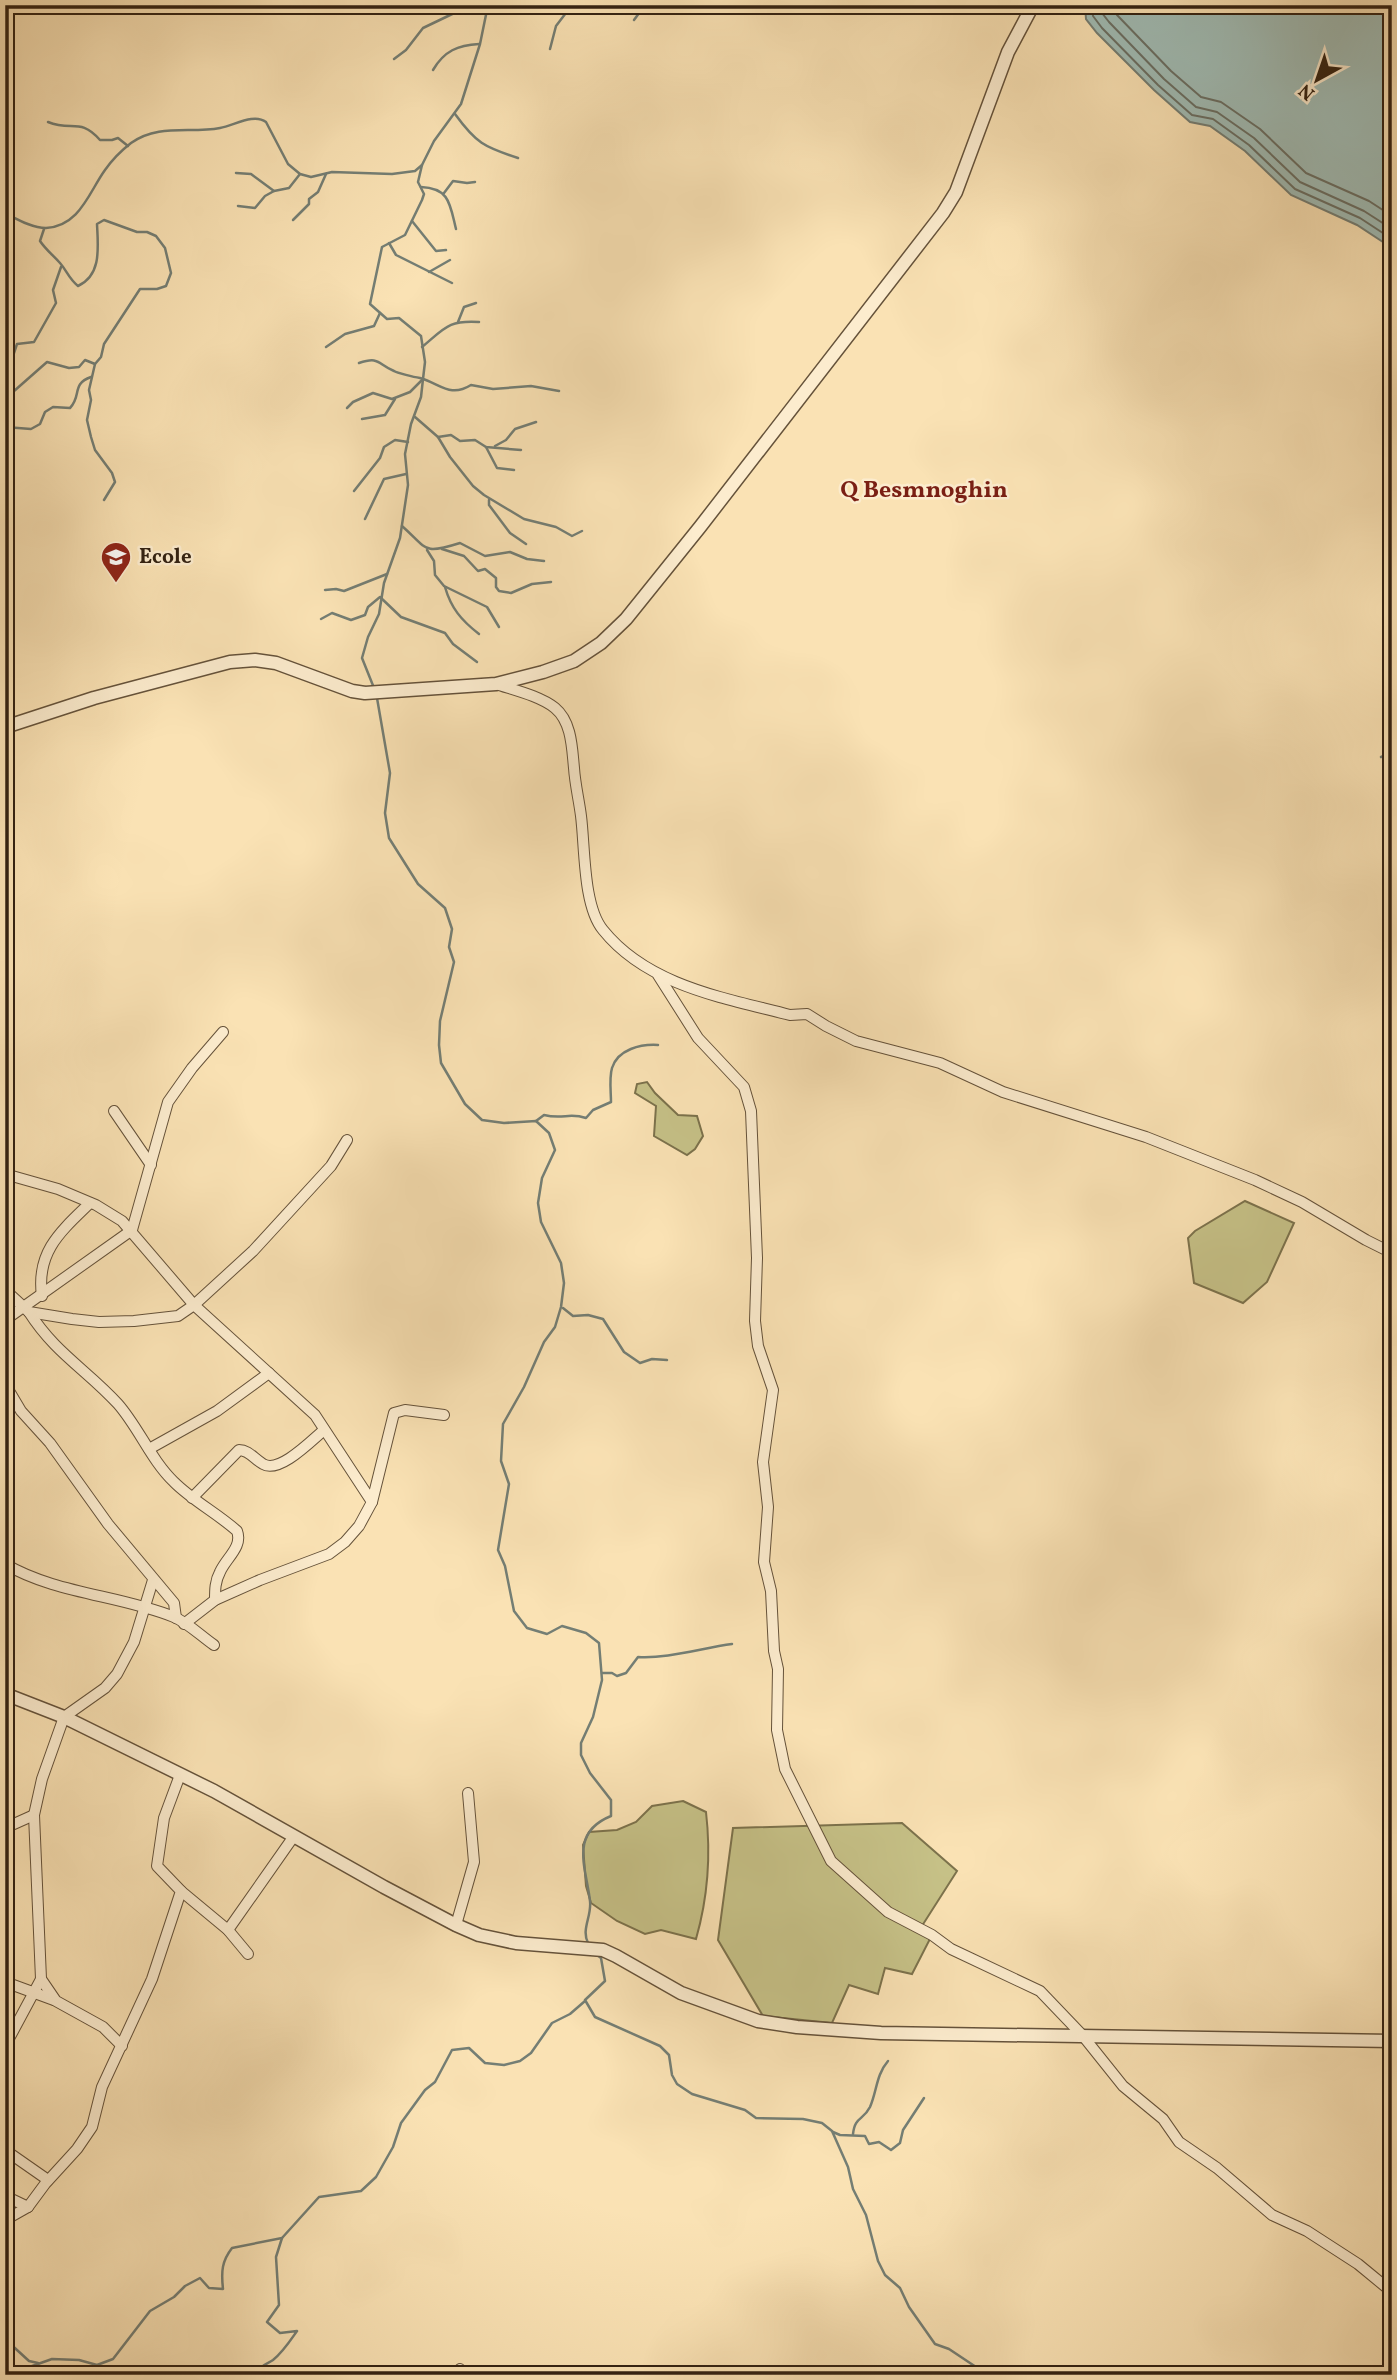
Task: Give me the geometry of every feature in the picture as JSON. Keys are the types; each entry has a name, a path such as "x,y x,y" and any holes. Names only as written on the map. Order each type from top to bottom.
{"street":[{"path":"5,727 94,698 230,662 255,660 276,663 352,691 365,693 496,684 521,679 574,661 601,643 626,619 701,527 943,213 956,192 1008,52 1033,5"},
{"path":"496,684 529,695 556,709 566,724 573,746 586,876 592,904 602,929 658,975 743,1003 790,1015 807,1014 856,1041 940,1063 1003,1092 1146,1137 1255,1180 1302,1202 1392,1253"},
{"path":"658,975 698,1038 744,1087 751,1111 757,1258 755,1321 758,1346 773,1390 763,1462 768,1507 764,1562 771,1591 774,1651 778,1669 777,1730 785,1769 831,1861 888,1912 951,1949 1040,1991 1083,2036 1123,2085 1163,2119 1179,2142 1217,2168 1272,2215 1307,2231 1358,2264 1392,2291"},
{"path":"5,1320 27,1310 132,1230 168,1102 223,1031"},
{"path":"114,1111 151,1165"},
{"path":"27,1310 99,1322 178,1316 254,1251 331,1166 347,1140"},
{"path":"5,1174 58,1189 122,1221 194,1305 315,1415 372,1502"},
{"path":"42,1296 41,1268 46,1256 66,1226 90,1203"},
{"path":"5,1290 27,1310 65,1357 117,1403 158,1465 192,1498 237,1531 240,1538 218,1576 215,1600"},
{"path":"149,1448 218,1411 268,1373"},
{"path":"5,1384 21,1411 50,1443 108,1524 174,1603 180,1621"},
{"path":"180,1621 215,1600 338,1549 359,1526 372,1502 394,1413 405,1410 444,1415"},
{"path":"192,1498 239,1450 246,1451 265,1466 275,1466 285,1462 324,1430"},
{"path":"5,1564 55,1584 110,1597 180,1621 214,1645"},
{"path":"56,2001 41,1979 34,1815 42,1779 64,1717 105,1688 117,1674 134,1642 153,1580"},
{"path":"5,1693 64,1717 180,1775 456,1925 479,1935 516,1942 603,1950 681,1993 758,2021 797,2027 881,2033 1392,2041"},
{"path":"180,1775 164,1818 158,1870 228,1930 248,1954"},
{"path":"456,1925 474,1862 468,1793"},
{"path":"5,1828 34,1815"},
{"path":"228,1930 294,1836"},
{"path":"5,2220 28,2207 92,2127 102,2087 158,1962 181,1891"},
{"path":"5,2046 41,1979"},
{"path":"5,1982 56,2001 103,2027 122,2046"},
{"path":"5,2150 48,2180"},
{"path":"5,2196 28,2207"}],"shaded area":[{"path":"647,1082 678,1115 697,1116 703,1136 695,1149 687,1155 654,1136 656,1106 635,1093 637,1084"},
{"path":"1245,1201 1294,1223 1267,1282 1243,1303 1194,1283 1188,1238"},
{"path":"683,1801 706,1812 707,1876 696,1939 661,1930 645,1934 617,1921 591,1903 586,1886 583,1845 589,1832 617,1830 636,1822 652,1806"},
{"path":"902,1823 957,1871 920,1929 932,1935 912,1974 885,1968 878,1994 849,1985 832,2023 763,2016 718,1940 733,1828"}],"water":[{"path":"1085,5 1392,5 1392,248 1357,225 1291,195 1245,151 1210,126 1190,122 1097,33 1086,19"}],"waterway":[{"path":"394,59 406,50 423,28 471,5"},
{"path":"5,213 35,226 58,226 75,215 111,163 128,146 142,137 164,131 209,130 250,119 266,122 288,164 300,174 311,177 332,172 392,174 415,171 422,165 434,141 461,104 480,44 488,5"},
{"path":"550,49 556,26 572,5"},
{"path":"634,20 645,5"},
{"path":"433,70 452,50 479,44"},
{"path":"455,114 482,143 518,158"},
{"path":"48,122 87,129 100,140 118,138 128,146"},
{"path":"374,688 362,658 379,614 384,583 400,538 408,485 405,454 411,424 421,397 425,362 421,336 399,318 387,319 370,304 382,247 405,235 422,200 424,194 418,182 422,165"},
{"path":"236,173 251,174 274,191 289,188 300,174"},
{"path":"293,220 318,192 326,174"},
{"path":"444,193 453,181 475,182"},
{"path":"421,187 443,194 450,205 456,229"},
{"path":"238,206 255,208 265,196 274,191"},
{"path":"44,229 40,241 78,286 86,281 95,268 98,251 97,224 104,220 156,236 165,248 171,273 166,286 140,289 104,344 101,357 95,364 89,390 91,400 87,420 95,450 112,473 115,482 104,500"},
{"path":"412,221 436,251 446,250"},
{"path":"389,243 396,255 452,283"},
{"path":"429,272 450,260"},
{"path":"5,358 12,359 17,344 34,342 56,303 53,290 61,267"},
{"path":"458,322 464,307 476,303"},
{"path":"326,347 345,334 374,326 380,313"},
{"path":"422,347 453,324 479,322"},
{"path":"5,399 47,362 69,368 79,367 85,360 95,364"},
{"path":"359,363 375,361 396,372 451,390 464,389 471,385 493,389 531,386 559,391"},
{"path":"5,427 31,429 40,424 45,412 53,407 70,408 81,383 91,377"},
{"path":"347,408 353,402 373,393 392,399 410,392 423,379"},
{"path":"362,419 385,415 395,399"},
{"path":"415,417 438,437 450,457 473,486 484,495 524,519 556,527 572,536 582,531"},
{"path":"495,446 506,440 515,429 536,422"},
{"path":"438,437 451,435 460,441 475,440 486,447 521,450"},
{"path":"354,491 380,458 384,447 395,440 408,442"},
{"path":"486,447 497,468 514,470"},
{"path":"365,519 384,479 406,474"},
{"path":"489,500 489,505 510,533 526,544"},
{"path":"402,526 427,548 439,549 460,543 485,556 510,552 527,559 544,561"},
{"path":"442,549 464,556 478,571 485,569 496,578 499,591 511,593 532,584 551,582"},
{"path":"427,550 434,561 435,575 444,586 487,607 499,627"},
{"path":"325,590 344,591 387,574"},
{"path":"445,587 458,613 479,634"},
{"path":"321,619 332,613 351,620 365,615 368,607 380,597 401,617 445,633 453,644 477,662"},
{"path":"377,698 390,773 385,813 389,838 418,884 445,908 452,929 449,947 454,962 440,1021 441,1063 465,1104 482,1120 504,1123 536,1121 549,1133 555,1150 542,1178 538,1203 541,1222 561,1263 564,1283 561,1307 555,1327 544,1342 524,1387 503,1424 501,1461 509,1484 498,1550 505,1566 514,1611 527,1628 547,1634 562,1626 586,1633 599,1643 602,1680 593,1717 581,1743 581,1755 590,1773 611,1800 611,1816 589,1832 583,1852 590,1901 586,1933 588,1943"},
{"path":"1381,757 1392,753"},
{"path":"536,1121 544,1115 586,1118 593,1110 611,1102 611,1072 619,1056 644,1045 658,1045"},
{"path":"563,1308 573,1316 588,1315 603,1319 624,1352 640,1363 652,1359 667,1360"},
{"path":"602,1673 617,1676 626,1673 638,1657 672,1655 732,1644"},
{"path":"596,1954 601,1958 605,1981 585,2000 595,2017 660,2046 669,2055 672,2075 677,2084 692,2094 745,2110 756,2118 803,2119 822,2123 832,2131 848,2167 853,2189 866,2215 878,2261 885,2275 900,2288 909,2307 935,2344 949,2349 988,2375"},
{"path":"15,2375 21,2370 52,2359 79,2360 97,2365 113,2359 150,2311 174,2297 185,2286 200,2278 209,2288 223,2289 223,2267 232,2248 282,2238 319,2197 361,2191 376,2177 393,2147 401,2123 425,2090 435,2082 452,2050 469,2048 485,2063 504,2065 520,2061 531,2053 552,2023 570,2014 585,2001"},
{"path":"853,2134 857,2121 870,2107 879,2077 888,2061"},
{"path":"833,2132 840,2135 865,2136 869,2144 879,2142 891,2150 900,2143 903,2130 924,2098"},
{"path":"256,2375 261,2367 280,2354 297,2331 280,2333 267,2322 279,2305 276,2257 282,2238"},
{"path":"5,2339 29,2361 38,2363"}],"place":[{"name":"Ecole","path":"116,584"}],"district":[{"name":"Q Besmnoghin","path":"924,491"}]}
